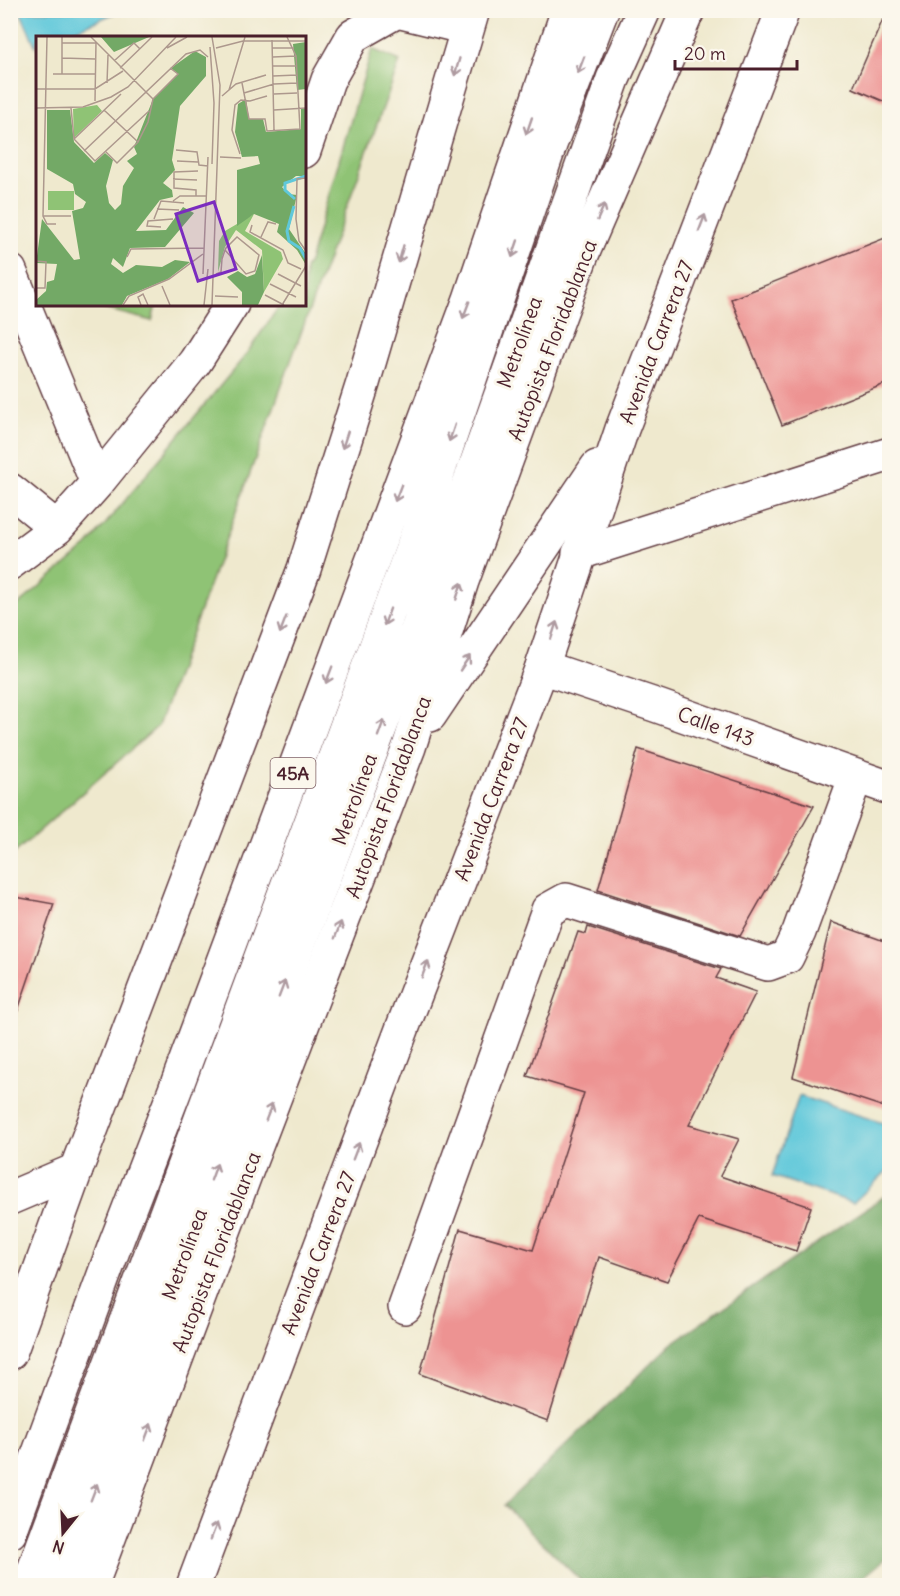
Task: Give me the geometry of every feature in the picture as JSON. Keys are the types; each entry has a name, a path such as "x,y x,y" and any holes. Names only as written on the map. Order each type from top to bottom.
{"main road":[{"name":"45A","path":"10,1532 115,1245 470,299 568,10"},
{"name":"Metrolínea","path":"28,1586 413,546 551,142 602,10"},
{"name":"Metrolínea","path":"58,1586 154,1338 241,1097 419,625 613,79 644,10"},
{"name":"Autopista Floridablanca","path":"91,1586 409,747 462,581 581,257 688,10"},
{"name":"Avenida Carrera 27","path":"193,1586 408,1013 542,667 622,429 783,10"},
{"path":"10,1353 76,1170 304,569 366,372 470,19 398,11 353,36 328,80 306,145"},
{"path":"10,271 97,483"},
{"path":"10,563 57,528 97,483 195,362 231,306"},
{"path":"409,747 622,429"},
{"path":"579,553 890,454"},
{"path":"10,490 57,528"},
{"name":"Calle 143","path":"542,667 890,789"},
{"path":"405,1307 548,910 566,900 768,964 787,957 799,932 856,777"},
{"path":"10,1198 76,1170"}],"green space":[{"path":"372,49 400,61 158,726 11,856 11,611 88,545 245,356 279,306 306,306 306,266"},
{"path":"94,306 156,306 152,321"},
{"path":"889,1193 889,1556 854,1585 585,1585 504,1505 671,1344"}],"water":[{"path":"20,11 120,11 60,36 36,36 36,47"},
{"path":"799,1096 889,1125 889,1169 853,1203 772,1176"}],"building":[{"path":"887,10 890,10 890,104 853,88"},
{"path":"890,236 890,382 782,425 731,299"},
{"path":"638,749 814,806 740,936 598,890"},
{"path":"10,896 54,904 16,1016 10,1015"},
{"path":"831,922 890,943 890,1109 793,1077"},
{"path":"588,927 721,969 716,978 756,992 689,1125 739,1139 720,1176 811,1207 796,1251 699,1219 667,1281 599,1257 548,1421 420,1374 460,1229 533,1250 584,1093 527,1076 578,932 586,934"}]}
